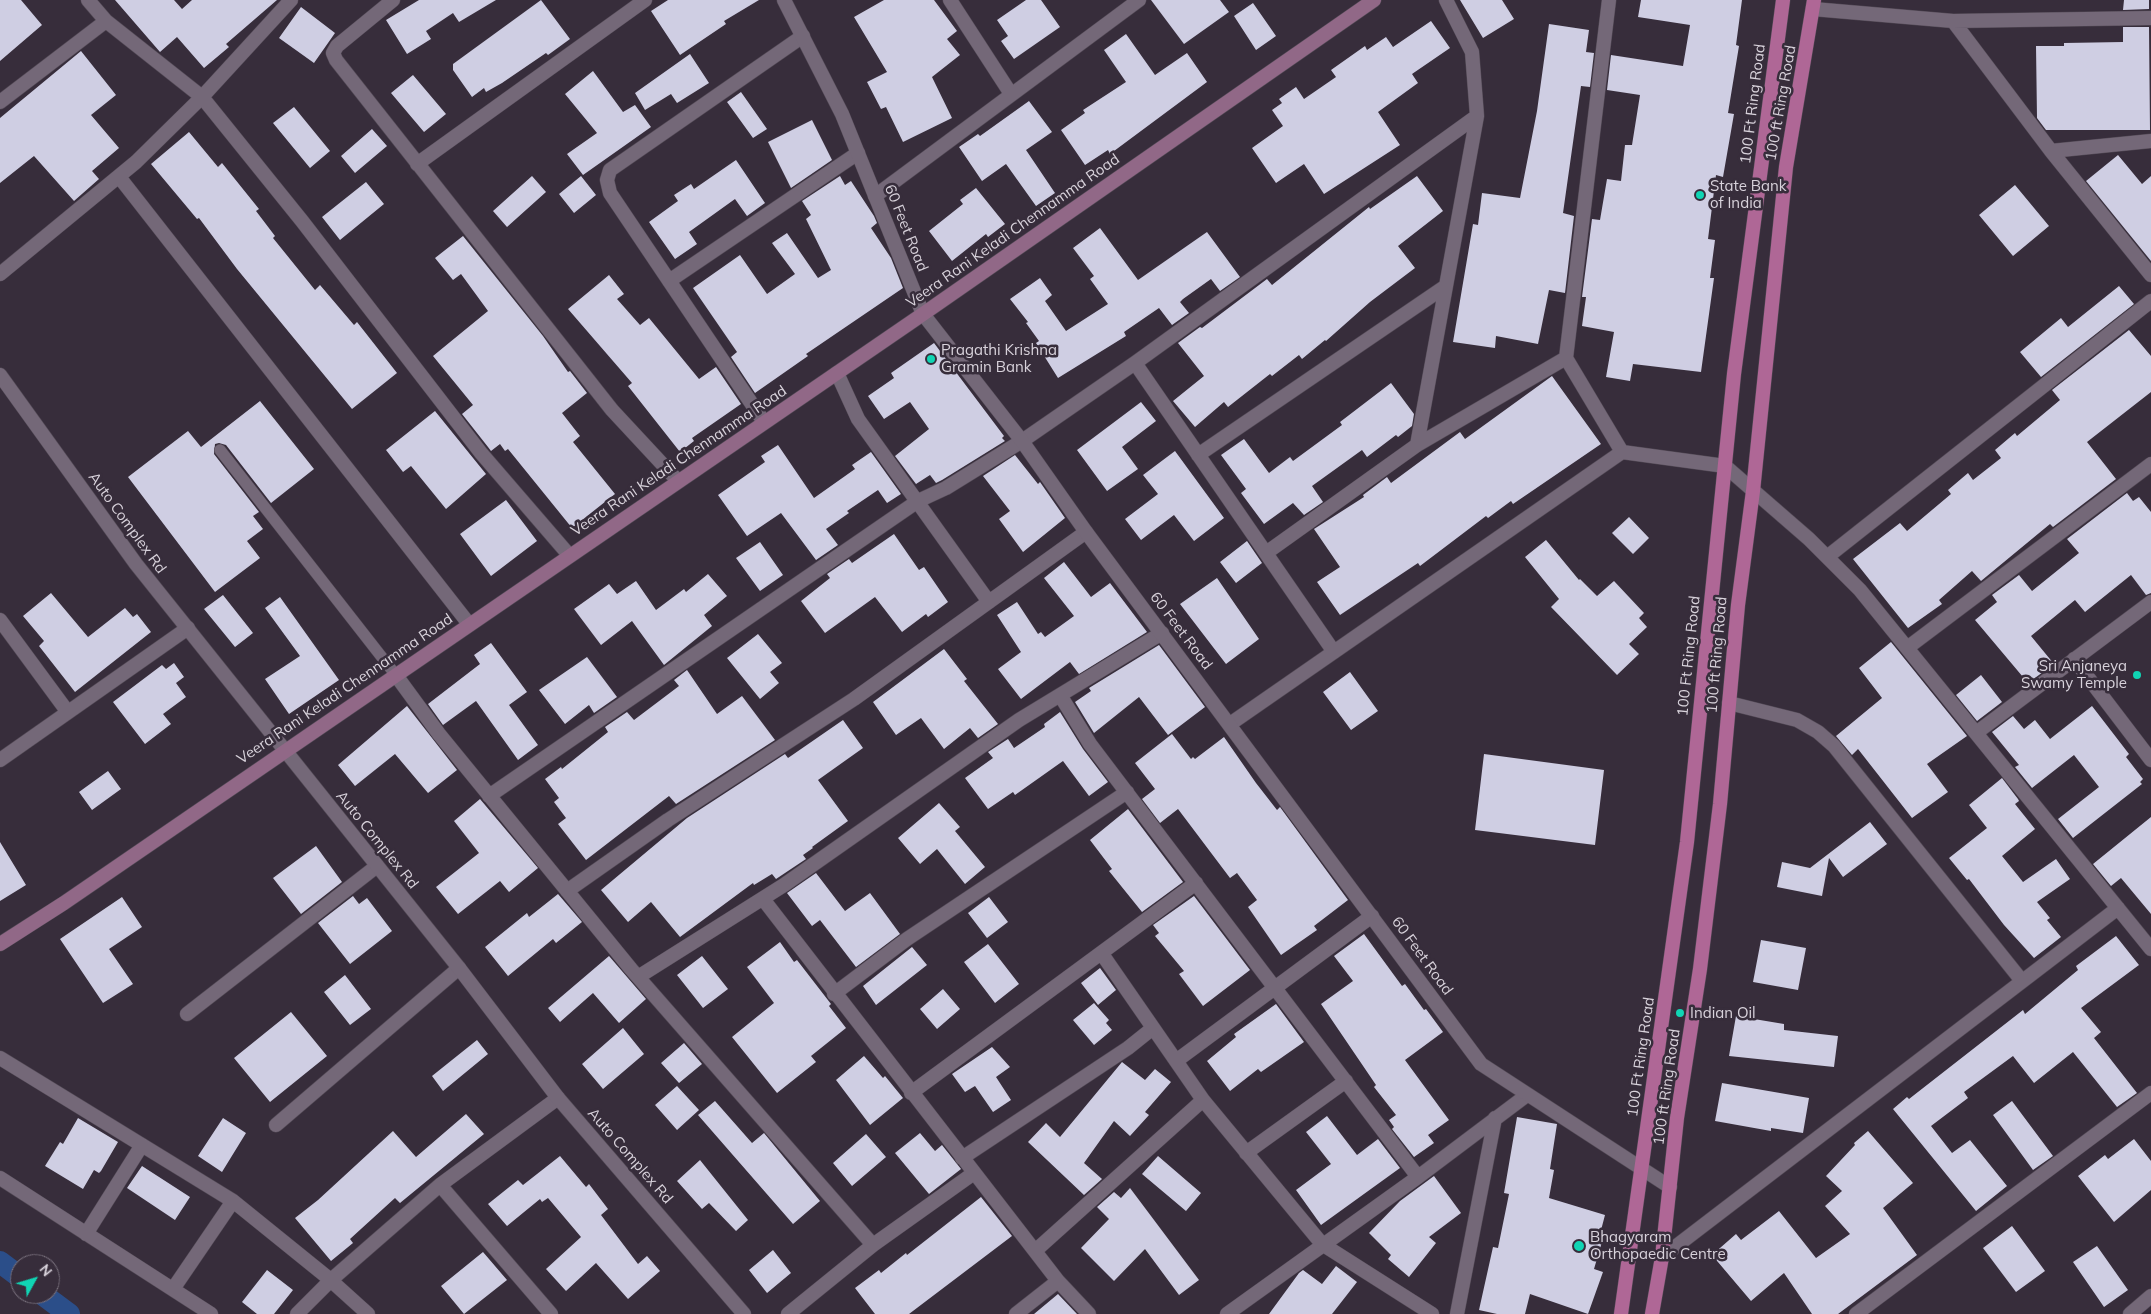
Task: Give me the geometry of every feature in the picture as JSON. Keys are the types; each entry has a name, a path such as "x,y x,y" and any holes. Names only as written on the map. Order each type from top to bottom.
{"main road":[{"name":"Veera Rani Keladi Chennamma Road","path":"0,944 64,903 284,750 923,314 1374,0"},
{"name":"100 Ft Ring Road","path":"1620,1314 1642,1171 1687,842 1734,374 1783,0"},
{"name":"100 ft Ring Road","path":"1652,1314 1662,1257 1677,1118 1700,969 1720,804 1738,606 1753,491 1786,167 1814,4"}],"street":[{"path":"88,0 106,21 202,97 302,221 481,452 569,556"},
{"path":"0,274 120,178 202,97 291,0"},
{"path":"393,0 337,46 333,52 336,60 612,410 678,481"},
{"path":"417,164 645,0"},
{"name":"60 Feet Road","path":"784,0 842,114 923,314 1022,441 1086,532 1481,1064 1642,1171 1670,1187"},
{"path":"950,0 1011,94"},
{"path":"1416,445 1476,116 1472,52 1446,0"},
{"path":"1609,0 1566,358 1622,452"},
{"path":"875,196 1130,3"},
{"path":"1814,4 1953,21 2151,18"},
{"path":"0,102 106,21"},
{"path":"1953,21 2051,152 2151,275"},
{"path":"764,422 610,192 607,180 610,170 802,36"},
{"path":"489,796 918,500 946,488 1022,441 1135,363 1476,116"},
{"path":"2051,152 2151,142"},
{"path":"670,281 858,153"},
{"path":"120,178 469,624"},
{"path":"1198,455 1446,286"},
{"path":"1827,557 2151,301"},
{"path":"1266,553 1416,445 1566,358"},
{"path":"1135,363 1334,652"},
{"path":"837,372 858,419 918,500 989,602"},
{"name":"Auto Complex Rd","path":"0,375 136,564 459,968 558,1098 744,1314"},
{"path":"1230,724 1622,452 1725,466 1827,557 1860,590 2151,949"},
{"path":"1907,648 2150,467"},
{"path":"567,891 668,820 854,699 1086,532"},
{"path":"1976,732 2151,602"},
{"path":"0,620 67,712"},
{"path":"0,760 188,628"},
{"path":"638,977 762,899 1019,720 1162,633"},
{"path":"2074,659 2151,760"},
{"path":"395,674 439,734 638,977 873,1245"},
{"path":"1060,695 1090,744 1418,1177"},
{"path":"1729,704 1797,720 1818,732 1834,746 2022,981"},
{"path":"834,994 907,938 1127,792"},
{"path":"187,1014 377,866"},
{"path":"911,1093 1196,883"},
{"path":"762,899 1058,1282 1089,1314"},
{"path":"1662,1257 2118,908"},
{"path":"1176,1061 1372,916"},
{"path":"1102,954 1203,1100 1322,1244 1432,1314"},
{"path":"276,1126 459,968"},
{"path":"962,1158 1128,1048 1153,1028"},
{"path":"0,1058 233,1201 330,1280 368,1314"},
{"path":"1246,1153 1346,1081"},
{"path":"1856,1314 2151,1093"},
{"path":"1227,1314 1322,1244 1418,1177 1527,1095"},
{"path":"297,1314 330,1280 440,1185 558,1098"},
{"path":"1035,1250 1203,1100"},
{"path":"1457,1314 1495,1118"},
{"path":"86,1234 142,1145"},
{"path":"788,1314 873,1245 974,1173"},
{"path":"0,1178 210,1314"},
{"path":"440,1185 551,1314"},
{"path":"173,1289 233,1201"},
{"path":"1016,1314 1058,1282"},
{"path":"2130,1314 2151,1296"}],"lane":[{"path":"220,450 395,674"}],"building":[{"path":"0,0 21,0 42,25 0,61"},
{"path":"115,0 174,0 182,9 192,0 277,0 226,44 229,47 204,68 177,37 160,52"},
{"path":"419,0 496,0 459,22 453,13 426,31 431,39 407,54 386,20"},
{"path":"541,0 570,39 502,83 486,92 484,88 472,97 453,70 453,64"},
{"path":"668,0 759,0 724,21 726,24 680,55 651,11"},
{"path":"884,0 934,0 957,31 947,39 960,55 932,77 952,118 903,142 886,107 881,109 867,82 887,72 854,17"},
{"path":"1026,0 1041,0 1060,27 1014,59 1001,41 1008,36 997,20"},
{"path":"1151,0 1220,0 1229,12 1184,44"},
{"path":"1460,0 1502,0 1514,19 1483,38"},
{"path":"1641,0 1742,0 1736,45 1739,46 1728,113 1734,114 1723,177 1716,175 1708,239 1715,240 1710,278 1714,278 1701,372 1633,364 1630,381 1606,377 1614,332 1582,326 1586,297 1582,297 1592,219 1600,220 1607,179 1621,181 1625,145 1632,145 1640,95 1607,90 1611,55 1683,66 1690,25 1638,17"},
{"path":"2124,0 2149,0 2149,9 2123,10"},
{"path":"1253,3 1276,36 1256,50 1234,16"},
{"path":"301,7 335,33 314,63 279,38"},
{"path":"1431,21 1450,48 1412,74 1418,83 1378,112 1400,145 1324,194 1304,164 1276,183 1252,148 1283,126 1272,110 1282,103 1279,99 1296,87 1304,99 1336,77 1331,70 1365,46 1367,50 1386,37 1393,47"},
{"path":"1549,24 1589,30 1586,52 1594,53 1590,87 1581,86 1563,213 1574,216 1565,293 1549,290 1538,344 1496,336 1495,348 1453,342 1473,224 1478,225 1482,193 1520,198 1537,111"},
{"path":"2123,27 2149,27 2150,130 2046,130 2037,118 2036,46 2064,46 2064,43 2123,42"},
{"path":"1126,34 1155,75 1187,53 1207,82 1110,154 1108,150 1085,165 1061,130 1085,113 1083,110 1126,82 1104,50"},
{"path":"81,51 116,95 91,115 119,148 92,171 99,179 74,201 34,156 0,183 0,118"},
{"path":"690,54 709,83 677,103 671,94 645,110 635,93"},
{"path":"593,71 623,112 635,105 651,127 583,175 567,154 597,133 565,94"},
{"path":"413,75 446,114 424,132 391,93"},
{"path":"741,92 767,129 753,138 727,102"},
{"path":"1029,101 1052,132 1026,150 1055,193 1036,206 1006,164 982,181 959,147 978,134 980,136"},
{"path":"294,107 330,151 310,168 273,123"},
{"path":"812,120 832,160 791,188 768,142"},
{"path":"372,129 387,146 355,173 341,156"},
{"path":"189,132 218,167 222,163 259,209 256,211 275,236 273,238 315,290 320,285 354,325 357,322 397,373 352,409 237,269 199,218 197,219 151,164"},
{"path":"2118,155 2142,184 2151,176 2151,261 2086,181"},
{"path":"736,160 765,203 747,216 735,199 689,232 697,244 675,259 649,222 678,201 674,195 691,184 694,189"},
{"path":"532,176 546,192 507,227 493,211"},
{"path":"581,176 596,195 574,213 559,194"},
{"path":"840,176 845,185 851,181 874,216 877,223 871,228 891,258 903,288 806,354 808,356 755,393 731,357 737,352 693,288 740,255 767,294 795,274 772,243 787,233 818,278 831,270 806,219 811,215 802,201"},
{"path":"1417,176 1443,211 1398,246 1415,268 1370,302 1326,341 1302,359 1299,355 1272,376 1270,374 1228,407 1224,402 1195,427 1173,401 1204,376 1178,343 1200,327 1202,328 1267,279 1272,285 1369,207 1370,209"},
{"path":"366,182 384,204 340,240 322,217"},
{"path":"2015,185 2049,226 2013,256 1979,215"},
{"path":"976,188 1005,224 988,237 986,234 952,261 929,231 963,204 960,200"},
{"path":"1100,228 1138,280 1207,232 1240,277 1220,291 1211,279 1180,302 1189,313 1172,325 1159,308 1124,332 1126,336 1058,378 1036,343 1039,341 1026,323 1028,322 1010,299 1040,278 1052,295 1045,301 1066,331 1108,304 1090,279 1094,276 1073,248"},
{"path":"463,236 543,336 568,372 570,371 587,393 562,413 580,436 573,442 615,494 572,528 508,449 505,451 500,444 491,451 462,414 473,405 433,356 488,311 461,274 453,280 435,258"},
{"path":"609,275 624,294 617,299 640,325 649,318 699,379 716,367 741,404 692,438 694,441 680,452 628,386 632,383 568,309"},
{"path":"2119,286 2134,304 2041,377 2020,352 2061,318 2068,327"},
{"path":"2129,330 2151,356 2151,392 2087,442 2116,479 2053,527 2050,524 1981,581 1972,571 1939,600 1942,604 1908,628 1853,559 1900,523 1907,531 1951,494 1948,490 1968,473 1973,480 2001,458 1995,450 2015,433 2017,436 2060,400 2052,390"},
{"path":"934,343 1004,436 1002,438 1005,441 936,483 930,475 916,484 895,456 929,429 910,402 884,419 868,396 894,378 891,373"},
{"path":"1552,376 1601,444 1513,504 1511,501 1488,518 1486,516 1420,566 1418,563 1340,615 1317,582 1340,567 1314,529 1364,497 1363,495 1387,477 1391,483 1460,432 1465,439"},
{"path":"1391,383 1414,414 1412,426 1398,437 1396,435 1367,457 1362,450 1312,486 1323,502 1304,515 1293,503 1264,524 1241,493 1246,489 1221,455 1244,439 1269,473 1290,457 1293,461 1342,425 1340,422"},
{"path":"260,401 314,469 271,503 226,445 215,444 214,454 259,512 253,516 263,529 247,541 260,558 215,592 128,477 188,431 201,447"},
{"path":"1141,402 1156,421 1122,447 1138,469 1107,491 1077,450"},
{"path":"435,411 486,474 446,509 411,466 403,472 386,450"},
{"path":"778,445 814,498 855,469 852,465 871,452 901,494 887,503 878,490 847,511 849,513 826,529 838,545 816,560 781,513 747,536 718,495 765,462 761,456"},
{"path":"1175,451 1224,518 1194,541 1174,515 1141,540 1125,519 1158,494 1143,475"},
{"path":"1015,455 1038,484 1040,482 1065,518 1023,552 999,519 1010,511 983,476"},
{"path":"2127,493 2133,501 2139,497 2151,512 2151,593 2146,595 2131,575 2085,612 2075,600 2031,636 2054,664 2028,683 1975,620 1997,602 1992,595 2019,575 2032,591 2079,553 2067,539"},
{"path":"506,500 537,541 491,576 460,534"},
{"path":"1629,517 1649,538 1633,554 1612,533"},
{"path":"894,534 919,570 924,567 948,602 928,617 926,614 902,632 875,597 825,633 801,601 830,578 827,574 849,559 852,563"},
{"path":"1546,540 1579,580 1597,596 1614,581 1644,613 1639,618 1647,627 1629,644 1639,654 1617,675 1551,607 1559,599 1525,557"},
{"path":"1247,541 1262,563 1236,583 1220,562"},
{"path":"760,542 783,575 760,591 736,558"},
{"path":"1064,562 1091,597 1110,583 1147,632 1079,674 1070,662 1021,699 998,669 1021,652 997,615 1017,602 1038,634 1041,632 1045,637 1074,616 1044,578"},
{"path":"708,574 727,596 704,615 712,626 664,665 632,621 601,645 574,609 609,584 617,594 636,581 656,610 684,589 686,592"},
{"path":"1217,578 1259,639 1226,664 1180,604"},
{"path":"51,593 88,637 125,608 133,617 137,614 151,632 75,692 39,646 44,641 23,616"},
{"path":"223,595 253,633 235,647 204,609"},
{"path":"280,597 339,680 289,714 265,679 300,656 265,608"},
{"path":"758,634 782,663 770,672 779,683 760,699 727,658"},
{"path":"1891,642 1967,736 1927,764 1948,792 1912,818 1858,749 1852,755 1836,736 1882,698 1859,668"},
{"path":"491,643 527,692 509,705 538,745 518,760 476,701 443,725 428,704 480,664 474,655"},
{"path":"1159,645 1205,707 1168,735 1139,697 1094,733 1075,702 1091,691 1089,688"},
{"path":"944,649 967,679 964,681 998,724 978,738 970,728 944,749 921,718 896,735 873,702"},
{"path":"587,657 617,697 594,713 589,705 565,724 539,690"},
{"path":"174,663 184,677 176,683 186,697 163,714 171,724 145,744 113,702 162,665 166,669"},
{"path":"687,670 717,714 742,696 775,740 676,804 669,796 586,860 558,824 566,818 554,802 559,798 545,779 561,767 562,769 608,732 605,727 627,712 634,720 679,686 674,680"},
{"path":"1350,672 1378,711 1351,730 1323,692"},
{"path":"1981,675 2002,702 1977,721 1956,695"},
{"path":"407,706 457,770 428,793 395,754 355,786 338,765"},
{"path":"2092,706 2129,754 2126,757 2143,779 2140,782 2142,784 2073,838 2058,819 2099,787 2074,755 2032,788 2015,767 2019,765 1992,732 2013,716 2024,729 2035,720 2050,739"},
{"path":"1060,712 1083,749 1108,782 1089,796 1063,761 1015,795 1013,792 988,809 965,778 993,758 988,752 1008,739 1014,748 1045,727 1044,724"},
{"path":"843,720 863,748 818,780 848,821 803,855 806,859 776,879 772,874 754,885 753,883 680,937 651,902 628,922 601,890 687,818 785,754 788,758"},
{"path":"1172,734 1191,759 1193,757 1195,759 1224,737 1256,783 1277,810 1280,807 1348,900 1314,926 1317,930 1281,955 1248,907 1257,900 1237,873 1230,878 1178,809 1160,823 1142,799 1155,789 1135,763"},
{"path":"1484,754 1604,770 1595,845 1475,830"},
{"path":"108,771 121,789 92,810 79,792"},
{"path":"2002,778 2019,801 2015,804 2035,829 2002,856 2023,882 2056,859 2070,879 2037,902 2050,918 2047,920 2061,937 2034,958 2004,925 1969,879 1967,880 1949,858 1987,828 1969,805"},
{"path":"480,799 538,868 509,892 500,881 458,914 436,887 479,853 454,821"},
{"path":"939,803 960,827 955,831 985,867 965,884 937,849 920,864 898,838"},
{"path":"1128,809 1183,882 1142,912 1109,871 1112,869 1090,840"},
{"path":"2151,817 2151,914 2121,878 2111,886 2093,864"},
{"path":"1870,822 1887,844 1843,877 1829,858 1822,896 1777,887 1782,862 1810,868"},
{"path":"0,842 26,885 0,901"},
{"path":"316,846 342,882 301,914 273,878"},
{"path":"816,873 845,911 870,893 900,934 856,967 820,920 812,926 787,893"},
{"path":"558,894 582,922 556,943 553,939 508,976 485,947 527,913 529,917"},
{"path":"353,896 359,904 367,898 392,931 350,964 318,923"},
{"path":"1194,896 1250,970 1203,1006 1179,974 1184,971 1155,936 1159,933 1153,925"},
{"path":"122,897 142,927 109,949 133,984 103,1003 60,939"},
{"path":"989,897 1008,922 987,938 968,913"},
{"path":"1364,934 1402,986 1405,984 1443,1032 1405,1060 1449,1120 1428,1135 1434,1143 1414,1157 1392,1129 1394,1127 1389,1120 1396,1115 1374,1087 1376,1085 1321,1004 1353,981 1334,956"},
{"path":"2116,936 2139,965 2081,1008 2101,1032 2094,1038 2137,1093 2117,1107 2073,1052 2034,1083 2013,1056 1964,1092 1968,1098 1931,1126 1952,1153 1970,1140 2007,1186 1976,1211 1893,1109 1907,1097 1909,1099 2023,1010 2025,1014 2078,970 2076,966"},
{"path":"1761,940 1806,948 1798,990 1753,982"},
{"path":"780,942 794,962 797,960 831,1004 829,1006 846,1028 811,1056 816,1062 777,1093 732,1037 774,1003 747,967"},
{"path":"988,944 1019,984 995,1003 964,962"},
{"path":"912,947 927,965 876,1005 863,986"},
{"path":"609,956 646,999 619,1023 593,993 560,1022 548,1008"},
{"path":"702,956 728,989 703,1008 677,975"},
{"path":"1100,968 1116,990 1098,1005 1081,983"},
{"path":"345,975 371,1009 350,1025 324,992"},
{"path":"943,989 960,1009 937,1029 920,1009"},
{"path":"1094,1003 1109,1020 1106,1023 1112,1030 1094,1045 1073,1020"},
{"path":"1276,1004 1304,1042 1261,1072 1258,1069 1230,1091 1207,1061 1236,1037 1234,1034"},
{"path":"291,1012 327,1056 270,1102 234,1058"},
{"path":"1736,1016 1784,1024 1784,1030 1838,1036 1834,1067 1729,1056"},
{"path":"623,1028 644,1054 603,1089 582,1064"},
{"path":"477,1040 488,1054 443,1091 432,1076"},
{"path":"684,1043 702,1064 679,1083 661,1063"},
{"path":"992,1047 1010,1067 996,1077 1011,1100 993,1112 975,1086 965,1092 952,1074"},
{"path":"864,1056 883,1078 885,1076 903,1098 870,1125 836,1080"},
{"path":"1122,1062 1145,1080 1155,1069 1171,1082 1145,1112 1149,1115 1130,1136 1114,1121 1084,1163 1102,1179 1084,1195 1028,1142 1046,1123 1060,1137"},
{"path":"1722,1083 1809,1098 1803,1133 1771,1128 1771,1131 1715,1121"},
{"path":"677,1086 699,1110 677,1130 655,1105"},
{"path":"715,1101 752,1143 764,1133 820,1201 793,1224 698,1115"},
{"path":"2012,1101 2053,1156 2033,1170 1993,1115"},
{"path":"466,1114 484,1134 400,1203 395,1198 350,1239 353,1243 331,1261 295,1218 318,1200 393,1131 416,1157"},
{"path":"1327,1116 1357,1155 1378,1139 1400,1168 1321,1225 1296,1190 1331,1164 1306,1132"},
{"path":"1517,1117 1557,1124 1550,1169 1554,1170 1549,1198 1605,1215 1600,1234 1604,1235 1594,1269 1603,1272 1588,1314 1530,1294 1525,1314 1497,1314 1479,1310 1493,1247 1498,1248 1509,1194 1504,1193"},
{"path":"78,1118 118,1142 101,1171 99,1173 94,1170 83,1189 45,1166 60,1142 63,1144"},
{"path":"223,1118 246,1133 222,1172 198,1156"},
{"path":"1868,1131 1913,1183 1883,1208 1917,1255 1838,1314 1812,1314 1784,1273 1751,1301 1712,1255 1736,1234 1741,1240 1779,1211 1816,1258 1850,1234 1825,1206 1842,1191 1826,1176 1855,1145 1854,1143"},
{"path":"920,1133 935,1151 942,1145 961,1169 929,1194 895,1153"},
{"path":"866,1134 886,1157 852,1186 833,1163"},
{"path":"2134,1139 2151,1161 2151,1190 2114,1222 2078,1176 2105,1155 2108,1159"},
{"path":"560,1156 586,1187 589,1184 608,1209 601,1215 638,1264 647,1256 660,1271 628,1299 596,1263 566,1291 546,1269 581,1237 548,1198 542,1202 540,1199 507,1226 488,1204 518,1180 523,1185"},
{"path":"1158,1156 1201,1193 1186,1211 1142,1174"},
{"path":"700,1160 748,1220 736,1231 709,1203 702,1209 677,1181"},
{"path":"142,1166 190,1197 175,1220 127,1188"},
{"path":"1434,1176 1461,1213 1429,1237 1436,1243 1409,1277 1388,1259 1391,1255 1369,1233 1400,1201"},
{"path":"1130,1188 1199,1280 1179,1295 1145,1249 1114,1281 1081,1248 1109,1219 1097,1207 1114,1192 1121,1198"},
{"path":"981,1197 1012,1236 909,1314 875,1314 855,1288 879,1270 881,1273 906,1253 907,1255"},
{"path":"2012,1226 2045,1271 2016,1292 1983,1248"},
{"path":"2097,1246 2128,1290 2104,1307 2073,1262"},
{"path":"773,1250 791,1273 767,1293 749,1270"},
{"path":"483,1252 507,1280 464,1314 441,1286"},
{"path":"1336,1266 1357,1282 1332,1314 1269,1314 1303,1270 1322,1284"},
{"path":"267,1270 293,1290 274,1314 257,1314 242,1302"},
{"path":"1058,1294 1077,1314 1034,1314"}],"waterway":[{"path":"0,1262 10,1270"},
{"path":"56,1304 69,1314"}],"place":[{"name":"State Bank of India","path":"1700,195"},
{"name":"Pragathi Krishna Gramin Bank","path":"931,359"},
{"name":"Sri Anjaneya Swamy Temple","path":"2137,675"},
{"name":"Indian Oil","path":"1680,1013"},
{"name":"Bhagyaram Orthopaedic Centre","path":"1579,1246"}]}
